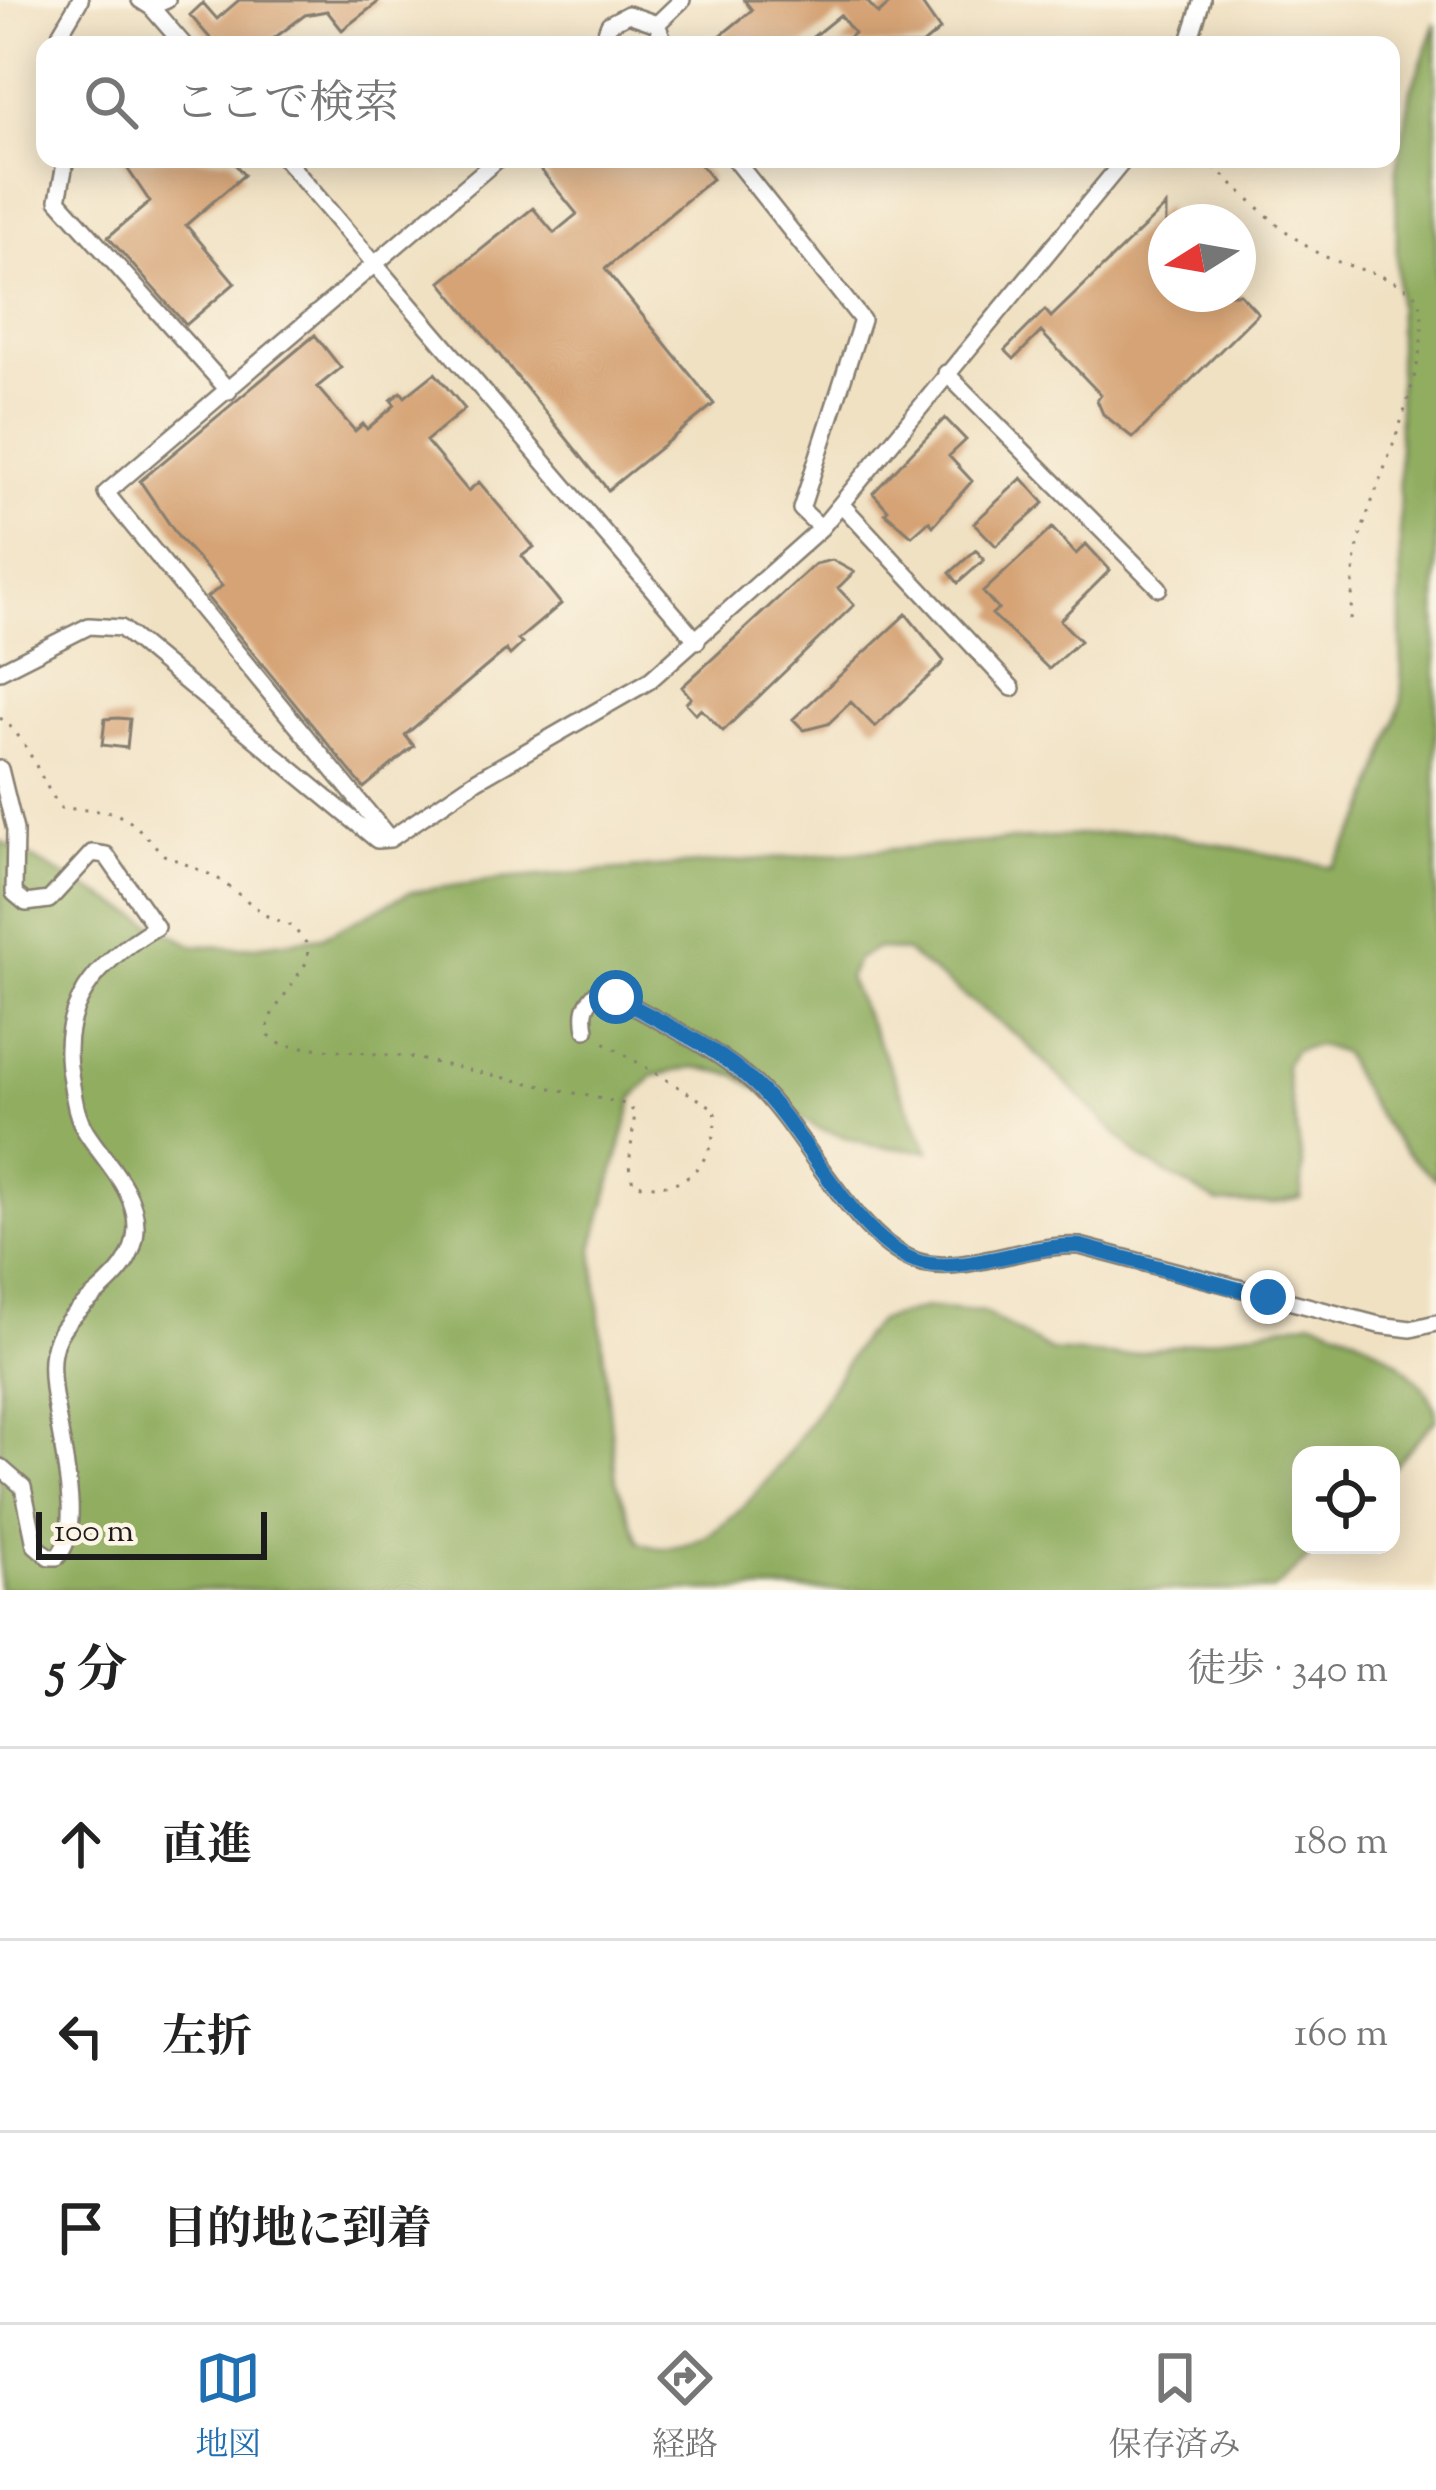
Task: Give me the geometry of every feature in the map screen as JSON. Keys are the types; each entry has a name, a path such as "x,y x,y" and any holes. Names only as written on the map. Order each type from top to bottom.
{"street":[{"path":"63,36 80,0"},
{"path":"657,24 682,0"},
{"path":"1190,36 1202,0"},
{"path":"152,2 177,36"},
{"path":"602,36 617,17 638,14 657,24 662,36"},
{"path":"65,168 58,200 230,391"},
{"path":"293,168 697,641"},
{"path":"390,839 106,493 487,168"},
{"path":"741,168 862,320 801,508 821,528"},
{"path":"0,671 89,626 121,628 377,840 390,839 477,780 591,719 697,641 821,528 1117,168"},
{"path":"946,373 1160,588"},
{"path":"843,506 1012,688"},
{"path":"0,769 15,830 14,893 26,902 49,900 92,853 106,854 156,927 113,952 92,975 78,997 68,1036 77,1115 124,1185 136,1227 132,1251 106,1289 61,1330 53,1351 51,1373 68,1470 68,1528 57,1557 49,1558 35,1545 23,1487 0,1467"},
{"path":"586,1030 583,1010 589,1000 597,992 616,997 755,1083 871,1228 916,1261 942,1266 1053,1244 1080,1246 1379,1325 1411,1329 1436,1323"}],"path":[{"path":"1215,168 1311,250 1417,296 1431,318"},
{"path":"1350,620 1360,536 1392,476 1406,430"},
{"path":"0,718 19,731 41,782 61,808 113,812 134,824 164,855 215,877 267,916 293,927 307,944 308,960 268,1020 269,1036 282,1046 410,1057 625,1104 635,1112 629,1166 633,1183 670,1185 705,1162 717,1138 715,1108 586,1030"}],"green space":[{"path":"1436,23 1436,1179 1382,1122 1343,1053 1318,1045 1295,1050 1285,1065 1303,1165 1301,1198 1272,1204 1218,1203 1142,1159 1020,1038 906,952 878,948 857,959 848,978 929,1151 874,1146 817,1128 736,1075 695,1067 653,1076 634,1097 593,1248 616,1480 639,1542 672,1548 706,1536 738,1512 797,1440 862,1338 878,1321 925,1308 983,1312 1051,1351 1122,1356 1312,1320 1369,1343 1422,1386 1436,1419 1400,1459 1400,1446 1292,1446 1292,1554 1312,1554 1274,1590 0,1590 0,841 192,945 239,948 322,937 411,892 502,879 1146,830 1332,867 1365,816 1402,701 1396,174 1411,90"}],"building":[{"path":"239,0 381,0 342,30 327,11 305,15 277,36 208,36 190,15 203,3 217,19"},
{"path":"744,0 866,0 878,14 894,0 919,0 940,30 933,36 850,36 854,33 840,15 814,36 720,36 752,10"},
{"path":"127,168 238,168 244,175 186,225 235,283 186,325 108,237 150,202"},
{"path":"539,168 703,168 712,179 605,269 714,404 608,490 441,282 533,208 554,233 577,214"},
{"path":"1148,223 1148,312 1258,313 1133,438 1103,414 1097,400 1101,395 1041,332 1014,359 1005,350 1045,310 1051,317"},
{"path":"315,335 341,368 317,387 355,431 363,424 367,429 395,405 391,400 401,392 405,397 435,373 465,409 426,441 468,491 479,482 534,547 522,556 561,604 518,640 522,644 510,655 506,650 405,735 414,746 364,788 207,597 222,586 179,538 140,481"},
{"path":"945,418 966,440 949,456 972,481 933,526 929,521 912,536 885,513 888,510 873,493"},
{"path":"1022,478 1044,503 996,546 974,523"},
{"path":"1052,528 1076,554 1086,544 1110,570 1060,620 1080,641 1049,669 992,614 998,609 983,592"},
{"path":"976,550 984,560 958,583 950,573"},
{"path":"832,560 854,572 838,588 854,605 723,731 701,709 696,714 686,703 691,698 682,687 815,564"},
{"path":"906,614 944,661 940,666 875,727 851,702 828,724 804,730 793,719"},
{"path":"105,719 130,719 127,748 102,745"}],"route":[{"path":"616,997 688,1037 755,1083 871,1228 916,1261 942,1266 1053,1244 1080,1246 1268,1297"}]}
